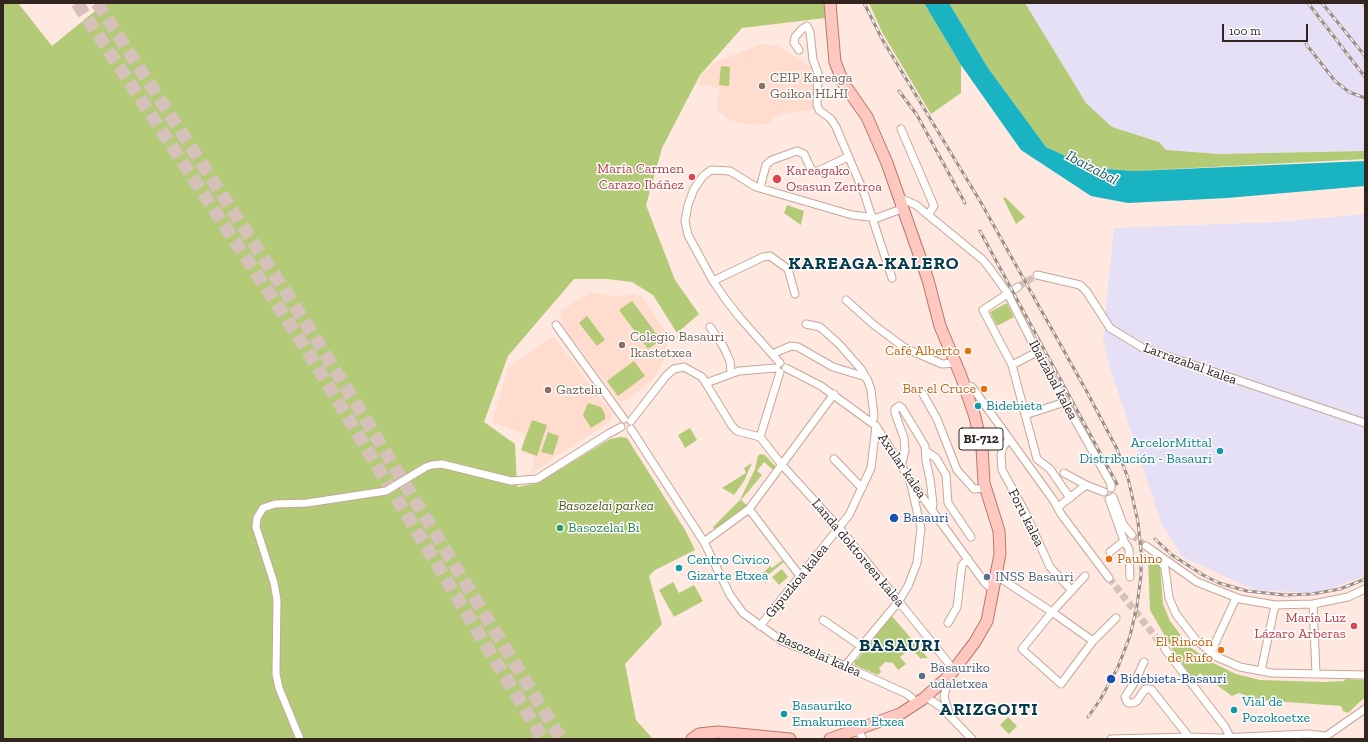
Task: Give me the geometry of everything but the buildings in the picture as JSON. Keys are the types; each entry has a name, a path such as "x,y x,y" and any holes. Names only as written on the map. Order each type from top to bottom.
{"main road":[{"name":"BI-712","path":"830,3 835,62 844,84 860,105 873,131 902,203 928,280 940,326 964,384 980,438 986,488 999,531 1000,554 990,612 984,628 939,690 926,696 900,714 861,735 830,739"},
{"path":"692,739 699,734 718,732 754,737 790,739"}],"street":[{"path":"799,50 794,43 795,37 807,26 810,32 813,60 818,73 817,105 819,110 831,120 836,127 864,193 892,278"},
{"path":"901,129 934,206 928,216"},
{"path":"760,188 766,165 772,160 797,151 804,154 812,169 816,172 848,158"},
{"path":"621,427 621,422 628,420 674,369 684,367 696,371 706,383 732,426 737,431 760,437 781,368 772,354 741,319 713,281 685,228 688,205 694,189 703,176 711,170 730,171 760,188 852,215 877,218 902,203"},
{"name":"Ibaizabal kalea","path":"902,203 916,205 982,260 1008,294 1037,352 1111,484 1111,488"},
{"path":"713,281 763,257 770,256 788,270 795,294"},
{"name":"Larrazabal kalea","path":"1037,275 1080,286 1087,292 1110,328 1143,348 1365,423"},
{"path":"1018,287 983,310 1012,365 1037,459 1050,469 1070,498"},
{"path":"846,300 880,330 905,348 942,364 956,363"},
{"path":"806,324 820,327 833,338 861,369 866,377"},
{"path":"556,325 628,420 633,424 631,429 626,431 621,427"},
{"path":"710,327 723,346 730,361 731,373"},
{"path":"772,354 791,346 798,347 833,367 866,377"},
{"path":"1012,365 1037,352"},
{"path":"706,383 731,373 781,368"},
{"name":"Axular kalea","path":"781,368 822,386 874,424 910,480 968,560 994,590"},
{"name":"Gipuzkoa kalea","path":"760,626 840,528 849,515 871,468 874,416 871,390 866,377"},
{"path":"964,384 972,388 1058,507 1061,514 1109,578"},
{"path":"704,542 749,509 834,394"},
{"path":"923,394 936,419 957,470 974,488 986,488"},
{"path":"1025,415 1065,402"},
{"path":"900,466 904,459 905,445 895,413 898,407 902,408 925,446 927,452 926,461 930,479 932,509"},
{"path":"300,739 279,688 276,674 277,600 274,582 256,527 257,518 263,508 275,504 307,503 386,491 426,467 432,465 442,464 511,482 537,479 621,427"},
{"name":"Basozelai kalea","path":"631,429 704,542 730,595 743,613 782,641 845,666 907,694 916,704"},
{"name":"Landa doktoreen kalea","path":"760,437 782,465 840,528 900,601 952,672"},
{"name":"Foru kalea","path":"1008,439 1003,447 1001,455 1002,470 1024,510 1050,567 1072,591"},
{"path":"927,452 936,458 946,475 948,503 971,537"},
{"path":"834,459 862,488"},
{"path":"1064,473 1086,485 1104,492 1105,496 1111,498 1123,524 1132,535"},
{"path":"845,666 900,601 917,564 920,539 919,518 910,480"},
{"path":"1058,507 1086,485"},
{"path":"1104,492 1106,489 1111,488 1115,493 1111,498"},
{"path":"1111,498 1124,541 1129,549 1130,576"},
{"path":"749,509 800,576"},
{"path":"1110,552 1124,541"},
{"path":"1146,546 1197,582 1236,598 1275,605 1313,604 1348,597 1365,589"},
{"path":"1157,555 1162,560 1166,574 1169,598 1176,614 1187,631 1211,652 1240,667 1272,673 1365,675"},
{"path":"948,623 957,607 962,565 968,560"},
{"path":"1166,574 1170,570 1178,570"},
{"path":"996,576 1052,612 1093,641"},
{"path":"1085,576 1052,612 1022,649 1061,684 1093,641 1116,618"},
{"path":"1211,652 1236,598"},
{"path":"1313,604 1316,673"},
{"path":"1261,671 1275,605"},
{"path":"824,620 861,646"},
{"path":"1165,649 1225,727 1231,738"},
{"path":"1144,662 1134,683 1125,697 1126,700 1128,703 1133,703 1146,688 1151,689 1189,737"},
{"path":"939,690 956,723"},
{"path":"926,696 934,701 972,739"},
{"path":"1111,739 1189,737 1323,738 1365,709"},
{"path":"1346,723 1365,716"}],"shaded area":[{"path":"1025,3 1360,3 1365,10 1365,151 1219,154 1166,150 1159,142 1112,127 1086,103"},
{"name":"CEIP Kareaga Goikoa HLHI","path":"761,44 777,46 812,67 814,79 814,109 780,114 766,124 753,125 729,120 717,109 720,88 699,84 703,74 714,63"},
{"path":"1365,214 1365,576 1317,593 1255,590 1182,557 1161,522 1109,365 1103,338 1114,228 1278,222"},
{"name":"Colegio Basauri Ikastetxea","path":"591,292 619,297 634,294 642,297 668,334 666,355 655,377 626,401 619,401 563,326 561,311"},
{"name":"Gaztelu","path":"553,336 612,413 611,421 531,473 535,457 521,452 525,434 492,422 508,368"}],"green space":[{"name":"Basozelai parkea","path":"3,3 18,3 52,46 105,3 824,3 825,18 742,28 700,75 662,148 646,205 675,280 699,314 677,333 653,295 632,282 607,279 574,279 508,356 484,422 515,444 517,487 538,483 610,439 621,437 627,438 685,530 695,550 655,570 649,576 662,624 625,664 636,720 653,739 3,739"},
{"path":"869,3 924,3 961,65 961,93 931,114 882,32"},
{"path":"949,3 1025,3 1086,103 1112,127 1159,142 1166,150 1219,154 1365,151 1365,159 1135,171 1092,168 1046,147 988,68"},
{"path":"721,66 730,67 729,86 719,85"},
{"path":"1005,197 1025,217 1016,224 1003,198"},
{"path":"787,205 804,211 801,225 784,213"},
{"path":"632,301 661,340 648,349 619,310"},
{"path":"1007,303 1014,317 997,326 990,312"},
{"path":"587,316 605,340 597,346 579,323"},
{"path":"634,361 645,376 618,396 607,381"},
{"path":"588,403 601,407 605,414 605,419 591,428 583,415"},
{"path":"532,420 547,425 537,456 521,450"},
{"path":"690,428 697,440 685,448 678,435"},
{"path":"548,432 559,436 553,455 541,452"},
{"path":"760,454 765,455 775,466 775,469 772,469 764,462 757,471 762,475 741,500 748,506 714,529 713,527 740,500 755,469 758,456"},
{"path":"752,463 744,481 734,495 722,488 746,473 744,468"},
{"path":"1148,556 1160,565 1163,604 1170,621 1189,646 1209,661 1236,674 1260,680 1324,682 1344,681 1346,679 1365,680 1365,697 1348,713 1343,711 1341,706 1259,700 1239,693 1232,696 1200,673 1194,680 1174,652 1150,610"},
{"path":"783,560 784,562 764,578 767,585 760,576 770,566 772,568"},
{"path":"782,569 788,577 779,585 772,577"},
{"path":"673,582 679,593 694,585 703,601 674,617 659,590"},
{"path":"891,615 928,658 921,659 911,648 900,657 906,664 898,670 893,663 885,662 879,668 881,672 878,675 855,665 854,661 858,659"},
{"path":"1008,717 1017,726 1009,734 1000,725"}],"water":[{"name":"Ibaizabal","path":"924,3 949,3 988,68 1046,147 1092,168 1135,171 1365,161 1365,186 1227,198 1128,203 1091,196 1021,150 961,65"}],"tunnel":[{"path":"77,3 303,344 543,739"},
{"path":"97,3 315,337 561,739"},
{"path":"1018,287 1037,275"},
{"path":"1132,535 1146,546"},
{"path":"1109,578 1165,649"}],"railway":[{"path":"864,3 882,39 980,201 1087,392 1117,449 1128,478 1138,522 1141,551 1141,575 1137,606 1130,636 1118,667 1100,700 1088,717"},
{"path":"1308,3 1365,77"},
{"path":"1322,3 1365,56"},
{"path":"1306,44 1335,81 1349,92 1365,98"},
{"path":"899,91 917,115 965,203"},
{"path":"980,231 1117,484"},
{"path":"1155,539 1172,555 1203,575 1219,583 1247,591 1285,595 1312,594 1340,589 1365,579"}],"place":[{"name":"CEIP Kareaga Goikoa HLHI","path":"762,86"},
{"name":"María Carmen Carazo Ibáñez","path":"692,177"},
{"name":"Kareagako Osasun Zentroa","path":"777,179"},
{"name":"Colegio Basauri Ikastetxea","path":"622,345"},
{"name":"Café Alberto","path":"968,351"},
{"name":"Bar el Cruce","path":"984,389"},
{"name":"Gaztelu","path":"548,390"},
{"name":"Bidebieta","path":"978,406"},
{"name":"ArcelorMittal Distribución - Basauri","path":"1220,451"},
{"name":"Basauri","path":"894,518"},
{"name":"Basozelai Bi","path":"560,528"},
{"name":"Paulino","path":"1109,559"},
{"name":"Centro Civico Gizarte Etxea","path":"679,568"},
{"name":"INSS Basauri","path":"987,577"},
{"name":"María Luz Lázaro Arberas","path":"1354,626"},
{"name":"El Rincón de Rufo","path":"1221,650"},
{"name":"Basauriko udaletxea","path":"922,676"},
{"name":"Bidebieta-Basauri","path":"1111,679"},
{"name":"Vial de Pozokoetxe","path":"1234,710"},
{"name":"Basauriko Emakumeen Etxea","path":"784,714"}],"district":[{"name":"KAREAGA-KALERO","path":"874,264"},
{"name":"BASAURI","path":"900,646"},
{"name":"ARIZGOITI","path":"989,710"}]}
